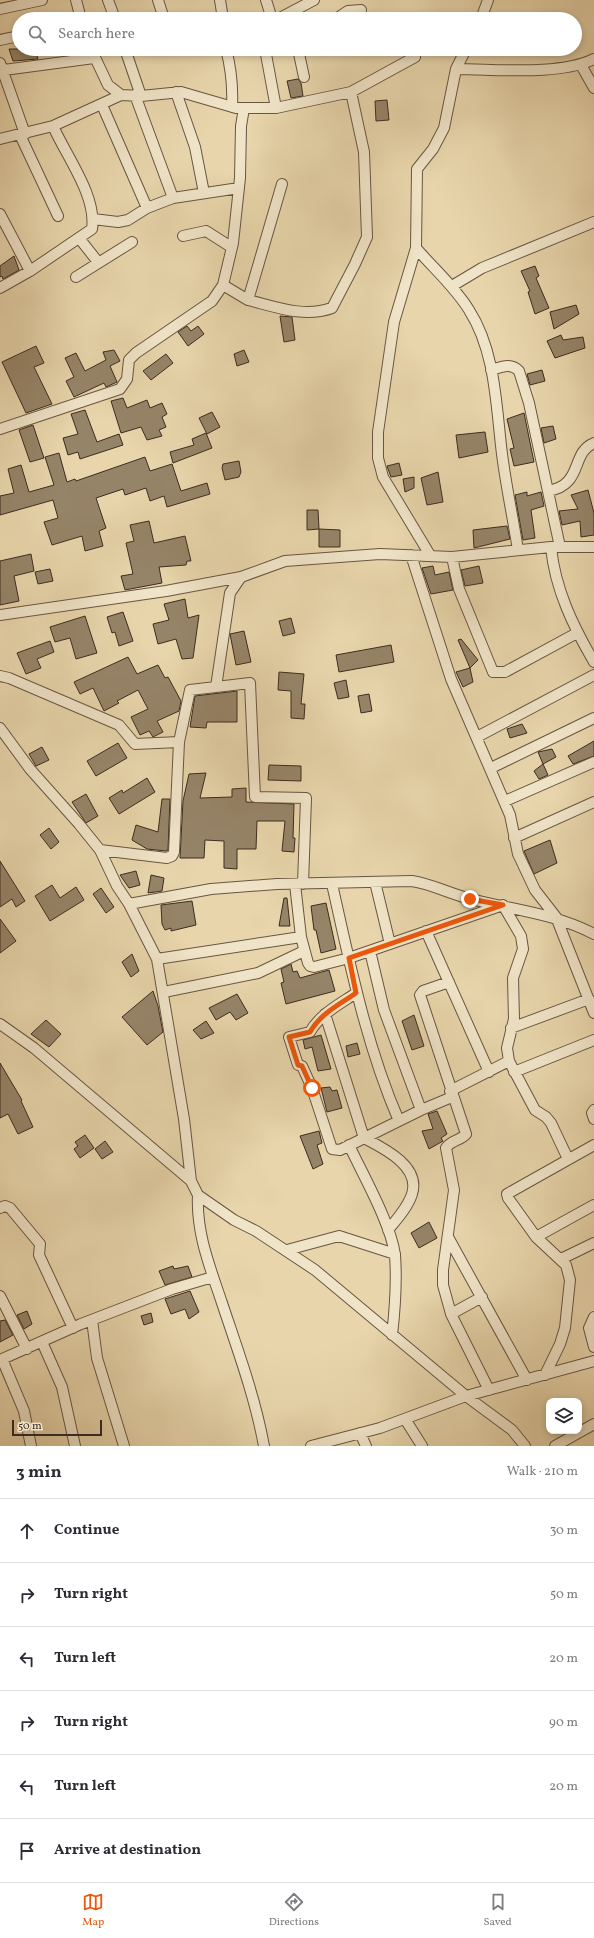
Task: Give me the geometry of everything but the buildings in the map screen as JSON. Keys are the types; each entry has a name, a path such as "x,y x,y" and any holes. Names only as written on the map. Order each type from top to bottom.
{"street":[{"path":"0,9 42,0"},
{"path":"76,0 80,12"},
{"path":"108,0 112,12"},
{"path":"158,0 162,12"},
{"path":"220,0 222,12"},
{"path":"266,0 270,12"},
{"path":"294,12 314,0"},
{"path":"484,12 488,0"},
{"path":"346,12 361,10"},
{"path":"0,40 12,37"},
{"path":"58,216 22,135 4,88 1,65 69,56"},
{"path":"94,56 108,85 121,95"},
{"path":"127,56 138,95 173,198"},
{"path":"228,56 231,77 232,107"},
{"path":"266,56 276,108"},
{"path":"300,56 304,77"},
{"path":"430,555 383,477 378,458 378,432 394,322 416,248 418,169 433,149 444,128 456,69 462,56"},
{"path":"0,139 22,135 53,126 102,105 121,95 181,92 232,107 276,108 351,92 415,57"},
{"path":"456,69 559,69 581,65 594,59"},
{"path":"581,65 594,88"},
{"path":"176,92 195,147 204,193"},
{"path":"223,285 248,300 290,311 320,312 332,308 367,237 364,152 351,92"},
{"path":"102,105 147,208"},
{"path":"0,429 120,389 127,380 129,360 136,353 212,301 223,285 231,247 239,188 241,126 244,108"},
{"path":"0,288 30,271 92,229 93,219 87,195 53,126"},
{"path":"248,300 282,184"},
{"path":"93,219 118,222 128,220 147,208 173,198 239,188"},
{"path":"0,214 30,271"},
{"path":"452,286 482,268 594,222"},
{"path":"183,236 206,232 231,247"},
{"path":"79,238 98,262"},
{"path":"76,277 132,242"},
{"path":"416,248 452,286 470,311 483,337 491,370 502,456 518,550"},
{"path":"491,370 509,365 519,371 529,403 548,491 555,547 553,566 557,583 577,633 594,662"},
{"path":"548,491 562,488 567,483 584,450 588,445 594,443"},
{"path":"0,615 111,600 241,577 285,561 380,554 452,557 555,547 594,547"},
{"path":"411,555 451,679 505,802 510,815 514,838 528,877 556,917 594,1013"},
{"path":"452,557 459,589 493,672 504,672 577,633"},
{"path":"216,688 230,593 241,577"},
{"path":"0,676 9,678 119,725 135,744 179,742"},
{"path":"477,737 594,676"},
{"path":"100,850 166,858 172,856 174,852 179,742 190,690 250,683 255,797 306,798 299,884 301,936 304,951 310,966 314,967 349,958 503,905"},
{"path":"491,768 594,718"},
{"path":"0,728 30,769 100,850 117,886 129,904 157,959 164,992 184,1119 190,1181"},
{"path":"505,802 594,762"},
{"path":"514,838 594,802"},
{"path":"129,904 211,889 299,884 412,881 425,883 470,899 556,917 594,934"},
{"path":"375,882 390,944"},
{"path":"332,884 356,993 383,1085 399,1121"},
{"path":"503,905 521,936 524,949 513,978 514,1019 507,1048 508,1061 536,1110 546,1117 551,1123 568,1159"},
{"path":"426,931 489,1072"},
{"path":"157,959 301,936"},
{"path":"164,992 258,974 304,951"},
{"path":"370,951 384,1010 421,1110"},
{"path":"449,982 422,991 420,995 451,1094 466,1134 462,1138 450,1143 446,1148 454,1190 443,1270 443,1285 451,1314 489,1390"},
{"path":"356,993 325,1014 314,1024 310,1032 289,1037 298,1065 302,1066 312,1088 332,1148 340,1150 399,1121 451,1094 508,1061"},
{"path":"511,1028 589,999"},
{"path":"325,1014 364,1138 381,1148 410,1172 413,1184 412,1193 401,1213 388,1230"},
{"path":"0,1024 34,1048 190,1181 198,1194 234,1220 256,1231 315,1270 466,1396 512,1430 525,1446"},
{"path":"514,1072 594,1040"},
{"path":"594,1110 592,1113 594,1119"},
{"path":"349,1145 388,1230 395,1254 396,1298 392,1335"},
{"path":"545,1375 560,1344 565,1328 570,1280 566,1265 536,1237 508,1198 508,1194 594,1145"},
{"path":"198,1194 198,1222 213,1277 252,1394 264,1446"},
{"path":"536,1237 594,1205"},
{"path":"0,1208 8,1206 40,1244 39,1255 73,1328"},
{"path":"286,1250 339,1236 395,1254"},
{"path":"448,1237 527,1380"},
{"path":"561,1259 594,1243"},
{"path":"31,1446 24,1411 1,1359 92,1320 172,1289 213,1277"},
{"path":"0,1296 27,1349"},
{"path":"451,1314 482,1297"},
{"path":"594,1317 589,1328 594,1346"},
{"path":"92,1320 97,1358 124,1446"},
{"path":"42,1342 62,1387 75,1446"},
{"path":"310,1446 360,1433 466,1396 594,1362"},
{"path":"405,1418 422,1446"},
{"path":"555,1446 594,1424"},
{"path":"360,1433 366,1446"}],"route":[{"path":"312,1088 302,1066 298,1065 289,1037 310,1032 314,1024 325,1014 356,993 349,958 503,905 470,899"}]}
